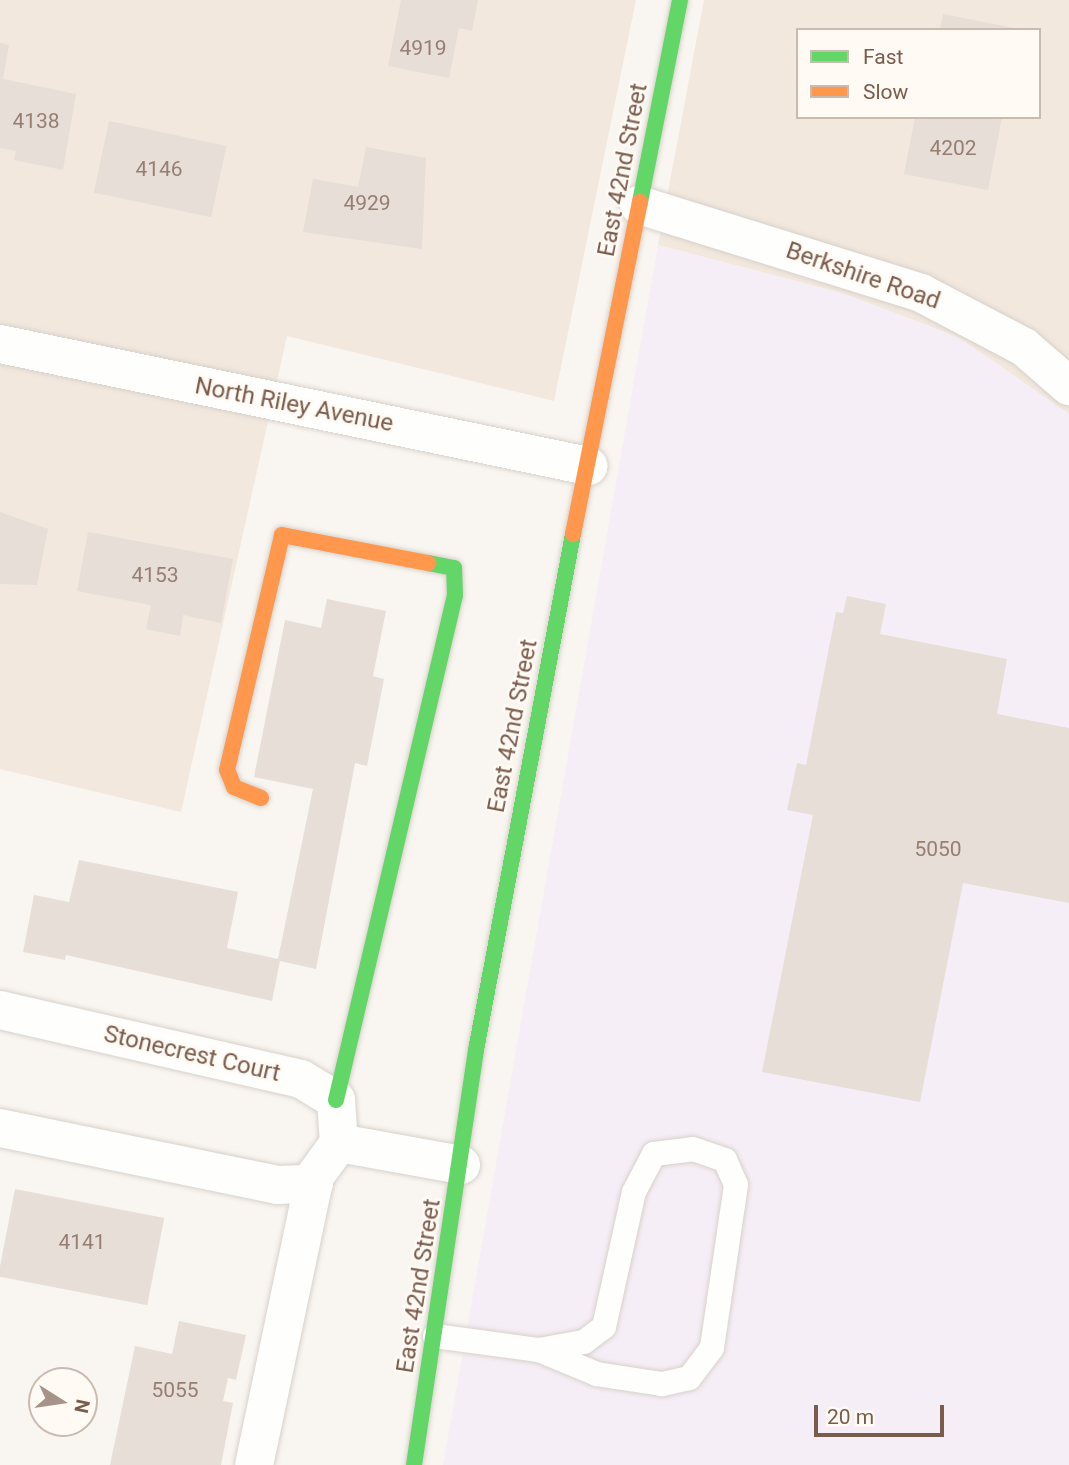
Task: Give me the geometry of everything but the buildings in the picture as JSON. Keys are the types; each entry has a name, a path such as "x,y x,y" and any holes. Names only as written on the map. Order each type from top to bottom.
{"street":[{"name":"East 42nd Street","path":"414,1465 523,785 680,0"},
{"name":"Berkshire Road","path":"639,205 922,293 1024,347 1069,386"},
{"name":"North Riley Avenue","path":"0,344 588,466"},
{"path":"254,1465 314,1184 339,1143 336,1100 455,595 454,568 282,535 227,770 234,787 261,798"},
{"name":"Stonecrest Court","path":"0,1010 301,1079 336,1100"},
{"path":"0,1128 277,1185 314,1184"},
{"path":"339,1143 461,1165"}],"lane":[{"path":"435,1336 539,1350 597,1374 662,1384 689,1378 712,1348 736,1185 725,1160 693,1149 654,1154 634,1192 604,1327 583,1342 539,1350"}],"shaded area":[{"path":"0,0 636,0 554,401 287,336 181,812 0,769"},
{"path":"704,0 1069,0 1069,414 958,337 842,293 658,245"},
{"path":"658,245 842,293 958,337 1069,414 1069,1465 443,1465"}],"traffic: fast":[{"path":"640,202 680,0"},
{"path":"414,1465 476,1050 573,534"},
{"path":"336,1100 455,595 454,568 428,563"}],"traffic: slow":[{"path":"573,534 640,202"},
{"path":"261,798 234,787 227,770 282,535 428,563"}]}
